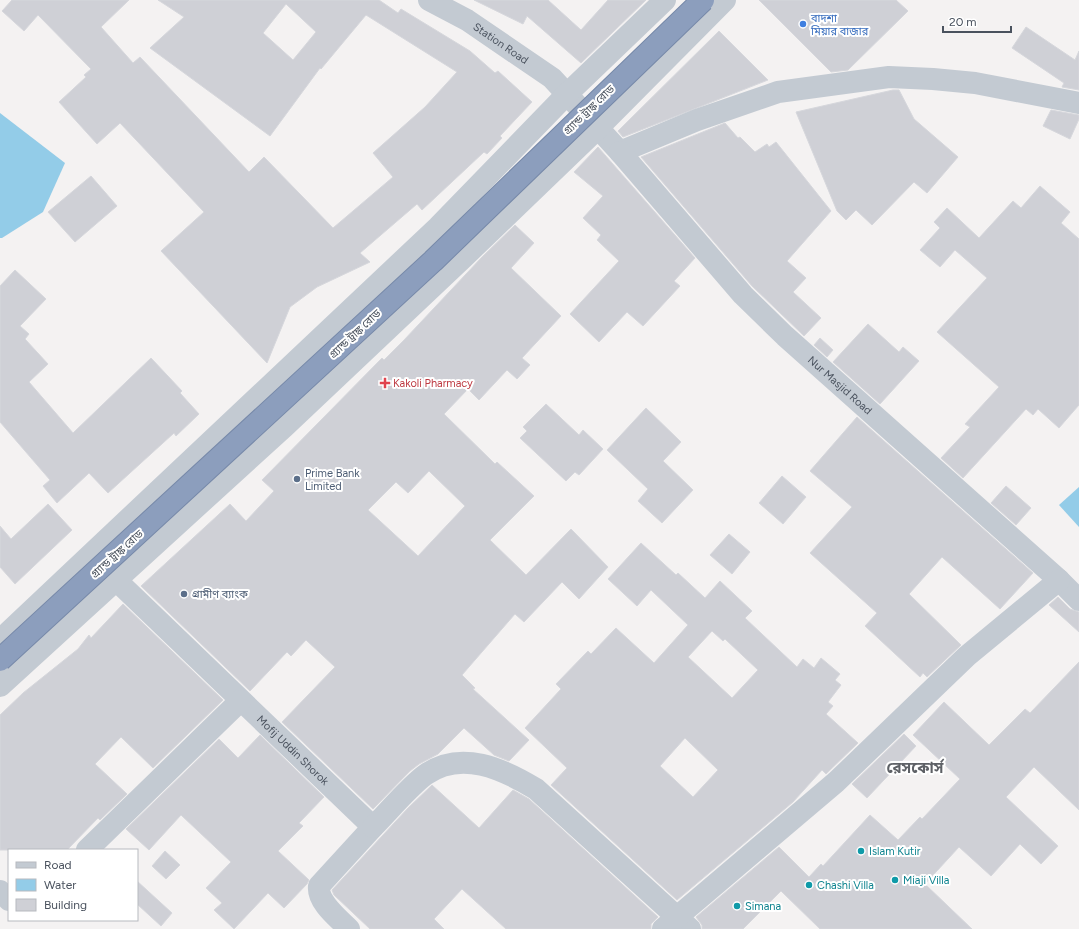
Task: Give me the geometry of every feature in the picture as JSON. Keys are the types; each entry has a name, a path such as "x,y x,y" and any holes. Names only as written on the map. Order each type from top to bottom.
{"highway":[{"name":"গ্র্যান্ড ট্রাঙ্ক রোড","path":"0,660 434,261 703,0"}],"street":[{"name":"Station Road","path":"429,0 467,20 537,66 568,94 598,128"},
{"path":"0,640 438,227 568,94 665,0"},
{"path":"0,686 117,581 296,416 598,128 725,0"},
{"path":"620,152 697,120 778,92 889,77 975,83 1079,104"},
{"name":"Nur Masjid Road","path":"598,128 744,295 780,331 1059,580 1079,600"},
{"path":"348,929 323,900 319,893 319,886 373,827 425,775 446,764 480,763 519,779 536,789 676,924 836,782 967,656 1059,580"},
{"name":"Mofij Uddin Shorok","path":"117,581 240,701 373,827"},
{"path":"88,849 240,701"},
{"path":"0,891 8,899"}],"water":[{"path":"0,113 65,163 43,212 2,238 0,238"},
{"path":"1079,487 1079,527 1059,505"}],"building":[{"path":"12,0 129,0 101,27 133,63 140,57 249,172 264,157 333,228 393,177 373,153 425,107 457,72 366,15 321,69 320,68 270,136 150,48 184,17 158,0 379,0 398,13 401,9 470,51 495,73 498,71 532,102 500,136 502,138 487,154 484,152 422,210 417,204 360,253 370,262 317,287 290,307 267,363 161,251 204,212 120,123 97,144 59,102 86,77 84,75 91,69 38,15 24,31 2,11","holes":["286,4 316,32 293,60 263,33"]},
{"path":"474,0 548,0 581,30 608,0 646,0 581,63 527,16 523,24"},
{"path":"759,0 896,0 908,11 848,70 831,72"},
{"path":"1026,27 1075,60 1079,51 1079,90 1062,87 1064,83 1012,48"},
{"path":"719,31 768,80 623,137 618,131"},
{"path":"893,90 899,90 914,119 958,157 927,193 914,182 872,225 856,210 846,220 837,211 796,112"},
{"path":"1051,110 1079,115 1079,119 1070,139 1043,126"},
{"path":"725,123 738,138 740,137 755,152 767,144 769,147 776,142 831,211 787,261 806,278 793,292 821,318 804,336 752,286 641,157"},
{"path":"598,147 695,258 674,281 680,286 643,326 627,312 599,342 570,314 619,261 597,240 601,235 583,218 603,196 574,172"},
{"path":"91,176 117,206 75,242 48,212"},
{"path":"1040,186 1070,212 1061,223 1079,239 1079,405 1059,428 1038,409 1033,415 1026,409 963,478 941,458 970,427 965,424 999,387 937,332 987,278 955,250 940,267 920,250 940,228 934,222 947,208 979,238 1013,201 1021,208"},
{"path":"515,225 534,243 511,268 561,316 522,358 530,365 517,379 507,370 479,400 468,389 444,414 495,464 497,462 534,496 490,540 526,575 571,529 608,567 579,599 562,582 524,622 515,614 462,675 475,688 473,689 529,740 509,761 494,755 464,728 438,754 419,764 410,771 373,809 282,722 335,667 306,640 291,656 287,652 250,691 141,586 230,504 246,521 274,491 262,480 382,358 384,360 404,340 482,257","holes":["429,471 465,506 418,556 368,510 396,482 408,493"]},
{"path":"15,270 46,299 20,326 29,334 25,339 48,364 29,382 73,433 151,358 182,391 180,393 199,414 176,436 174,433 108,493 89,473 57,503 43,486 50,480 0,422 0,286"},
{"path":"868,324 899,352 903,347 919,361 880,404 833,362"},
{"path":"820,338 833,350 827,357 814,345"},
{"path":"546,404 579,435 583,430 603,449 579,475 575,472 566,481 520,438 527,431 523,427"},
{"path":"646,408 681,442 663,461 693,490 662,523 638,501 648,489 607,450"},
{"path":"857,417 1033,573 1000,609 942,557 909,594 961,645 927,677 923,673 920,677 865,626 877,613 810,553 852,507 810,471"},
{"path":"782,476 806,497 783,524 759,503"},
{"path":"1006,486 1031,508 1016,525 991,503"},
{"path":"48,504 72,530 15,584 0,567 0,526 11,539"},
{"path":"729,534 750,552 732,574 710,555"},
{"path":"641,543 676,575 678,573 705,598 720,581 752,611 745,618 797,667 803,659 814,668 821,658 840,674 835,680 841,685 828,702 833,706 826,714 858,743 826,774 822,770 793,802 677,900 551,785 567,768 525,728 561,689 556,684 588,651 591,654 616,628 654,663 688,625 651,590 637,606 608,579","holes":["712,631 723,641 725,639 758,670 732,698 688,657","685,738 718,770 693,797 660,766"]},
{"path":"1058,597 1070,609 1079,612 1079,632 1049,605"},
{"path":"123,604 223,700 153,768 121,737 95,764 127,794 100,820 98,818 68,849 0,850 0,715 23,693 78,649 89,635 91,638"},
{"path":"1079,662 1079,810 1034,767 1006,797 1058,846 1041,864 1020,844 991,876 959,847 925,884 972,929 820,929 781,891 743,929 702,929 702,925 696,917 779,847 809,877 821,864 823,866 870,815 898,840 920,817 922,819 960,779 913,735 944,702 989,745 1025,709 1030,713"},
{"path":"904,734 916,746 867,798 852,784"},
{"path":"260,735 324,797 299,823 303,826 278,851 309,880 307,884 284,908 268,893 234,929 214,910 222,903 206,888 231,862 181,815 149,850 126,829 219,739 238,758"},
{"path":"432,785 479,828 513,790 529,799 658,917 651,924 651,929 506,929 462,889 434,919 444,929 370,929 334,895 332,890 408,808"},
{"path":"165,851 180,865 166,879 152,866"},
{"path":"138,882 172,913 161,926 138,905"}],"place":[{"name":"বাদশা মিয়ার বাজার","path":"803,24"},
{"name":"Kakoli Pharmacy","path":"385,383"},
{"name":"Prime Bank Limited","path":"297,479"},
{"name":"গ্রামীণ ব্যাংক","path":"184,594"},
{"name":"Islam Kutir","path":"861,851"},
{"name":"Miaji Villa","path":"895,880"},
{"name":"Chashi Villa","path":"809,885"},
{"name":"Simana","path":"737,906"}],"district":[{"name":"রেসকোর্স","path":"915,768"}]}
